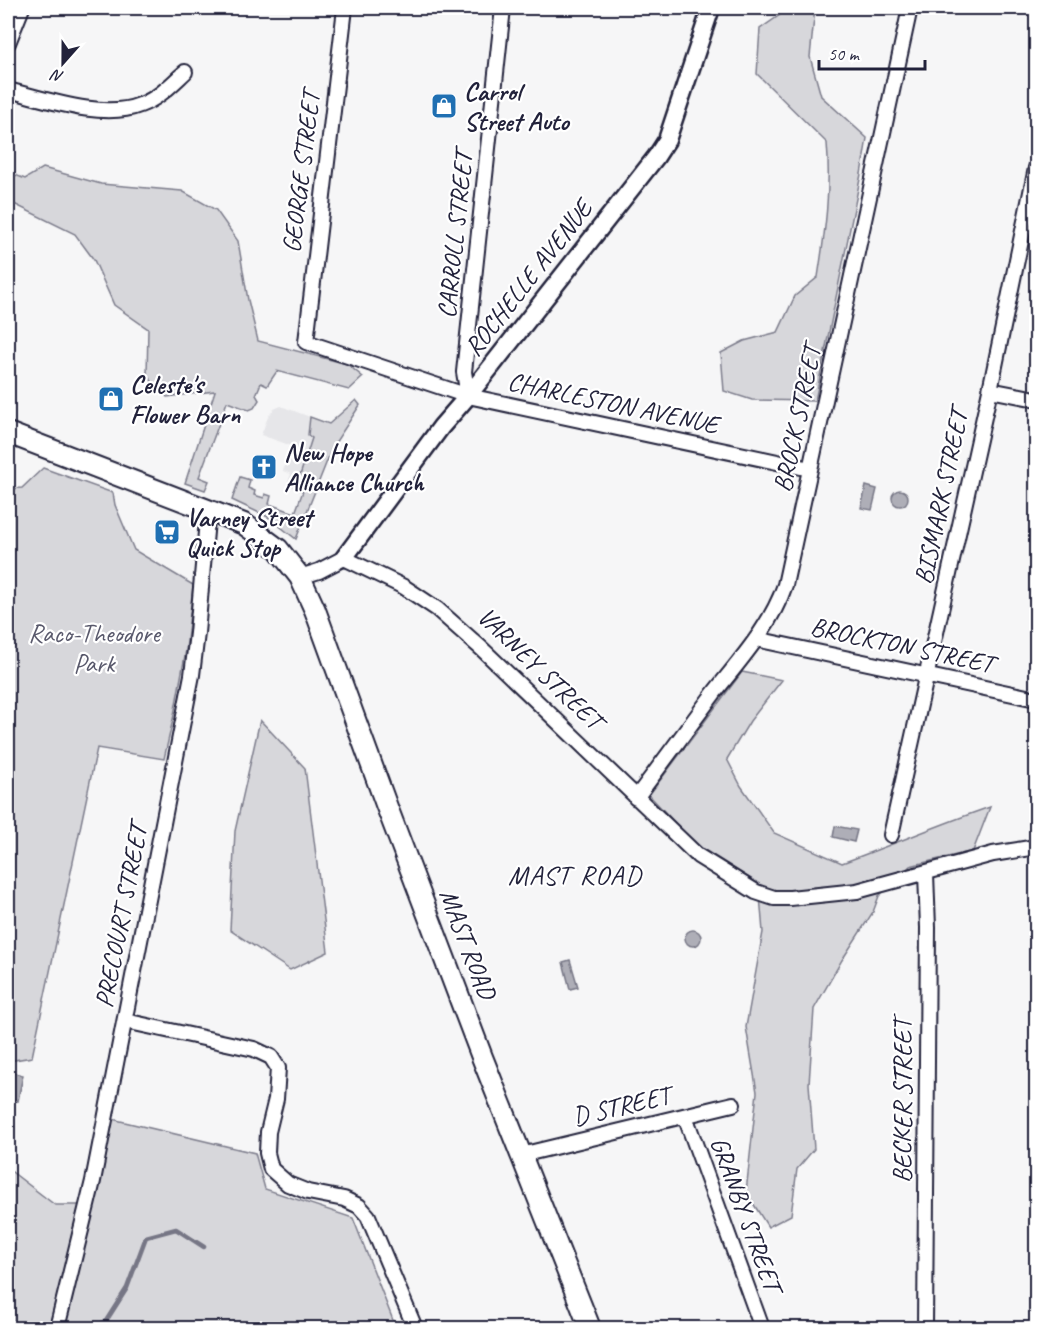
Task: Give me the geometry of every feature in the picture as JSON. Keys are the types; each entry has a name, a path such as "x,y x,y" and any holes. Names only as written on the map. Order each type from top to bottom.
{"main road":[{"path":"8,433 244,524 278,549 300,577"},
{"name":"MAST ROAD","path":"300,577 315,610 391,818 520,1155 590,1329"}],"street":[{"path":"8,43 22,8"},
{"name":"GEORGE STREET","path":"306,342 345,8"},
{"name":"CARROLL STREET","path":"468,396 464,372 503,8"},
{"name":"ROCHELLE AVENUE","path":"344,558 441,427 468,396 656,157 667,140 711,8"},
{"name":"BROCK STREET","path":"636,798 756,639 780,602 910,8"},
{"path":"8,90 82,108 111,111 139,106 156,97 185,72"},
{"name":"BISMARK STREET","path":"891,835 990,390 1036,168"},
{"name":"CHARLESTON AVENUE","path":"306,342 468,396 810,469"},
{"path":"990,390 1036,399"},
{"name":"PRECOURT STREET","path":"57,1329 93,1181 192,675 208,509"},
{"path":"300,577 319,571 344,558"},
{"name":"VARNEY STREET","path":"344,558 404,586 437,609 481,648 698,856 756,892 774,898 790,898 857,891 993,854 1036,847"},
{"name":"BROCKTON STREET","path":"756,639 1036,699"},
{"name":"BECKER STREET","path":"925,1329 928,940 926,873"},
{"path":"125,1021 254,1049 271,1058 278,1068 276,1099 268,1132 267,1153 272,1169 288,1184 308,1192 344,1199 359,1206 368,1216 415,1329"},
{"name":"D STREET","path":"520,1155 733,1104"},
{"name":"GRANBY STREET","path":"685,1116 762,1329"}],"shaded area":[{"path":"281,406 310,417 308,435 313,438 296,488 287,485 291,474 283,471 292,446 261,435 268,417 274,409"},
{"path":"866,486 877,489 872,510 861,508"},
{"path":"897,490 903,490 908,498 906,504 897,506 892,501 892,495"},
{"path":"835,826 857,830 854,842 833,837"},
{"path":"693,930 699,932 701,938 699,944 693,946 687,944 685,938 687,932"},
{"path":"570,960 578,987 570,989 563,962"},
{"path":"10,1072 23,1075 18,1101 8,1099"}],"green space":[{"path":"790,8 815,8 810,57 821,96 867,138 815,401 752,400 724,391 721,353 744,341 778,332 795,296 818,277 827,210 827,143 757,74 760,29"},
{"path":"43,168 101,184 182,191 216,210 238,241 258,341 347,364 363,377 349,390 277,371 267,386 261,383 256,395 259,400 254,408 249,410 227,402 199,477 209,481 205,490 185,483 215,391 167,397 147,376 148,329 114,305 94,260 75,234 8,201 8,172 25,179"},
{"path":"356,400 360,405 333,446 296,539 268,517 232,500 240,477 250,480 248,488 255,491 254,495 264,498 265,494 271,496 269,504 295,513 303,491 296,488 312,438 308,435 310,417 329,424"},
{"name":"Raco-Theodore Park","path":"43,468 113,493 115,505 134,550 193,585 186,650 164,759 97,748 32,1057 8,1061 8,489 22,488"},
{"path":"742,672 782,680 750,721 727,759 741,786 774,833 842,863 990,807 973,851 910,866 879,896 873,912 814,1009 809,1084 814,1149 797,1169 791,1215 768,1227 746,1192 757,1092 746,1027 763,932 759,884 695,844 649,795"},
{"path":"260,720 305,768 328,952 290,970 230,930 235,831"},
{"path":"112,1119 255,1153 265,1189 353,1218 396,1328 8,1328 8,1169 55,1205 95,1205"}],"waterway":[{"path":"94,1328 106,1321 127,1288 146,1237 176,1229 204,1247"}],"place":[{"name":"Carrol Street Auto","path":"444,106"},
{"name":"Celeste's Flower Barn","path":"111,399"},
{"name":"New Hope Alliance Church","path":"264,467"},
{"name":"Varney Street Quick Stop","path":"167,532"}],"district":[{"name":"MAST ROAD","path":"575,875"}]}
